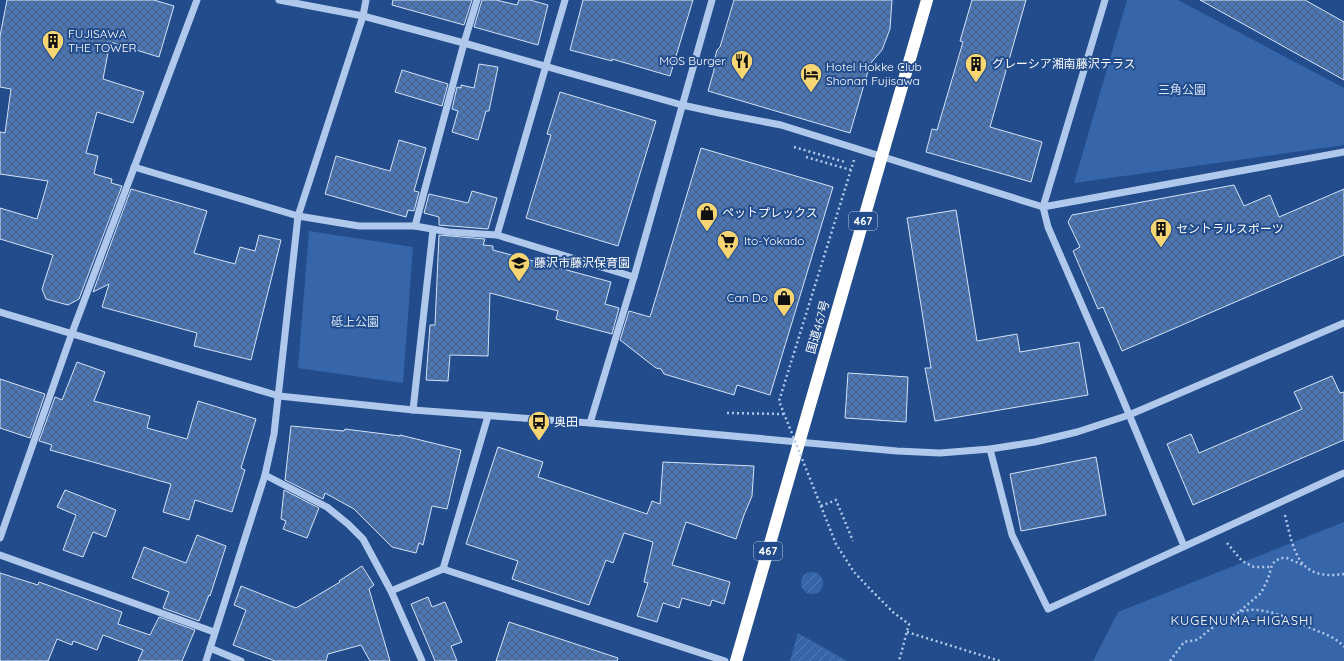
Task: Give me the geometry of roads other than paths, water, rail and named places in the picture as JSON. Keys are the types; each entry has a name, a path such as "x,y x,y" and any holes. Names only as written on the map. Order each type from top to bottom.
{"highway":[{"name":"国道467号","path":"736,661 927,0"}],"street":[{"path":"0,538 72,333 197,0"},
{"path":"279,0 363,16 682,105 719,114 781,125 1043,207 1344,152"},
{"path":"206,661 265,475 274,434 298,216 363,16 366,0"},
{"path":"415,226 477,0"},
{"path":"497,236 565,0"},
{"path":"590,423 634,277 712,0"},
{"path":"1105,0 1043,207 1048,227 1184,546"},
{"path":"134,167 298,216 358,226 415,226 432,230 497,236 634,277"},
{"path":"413,410 432,230"},
{"path":"0,312 279,396 413,410 590,423 897,451 940,453 990,449 1035,442 1078,432 1129,415 1344,323"},
{"path":"443,569 488,416"},
{"path":"990,449 1012,535 1048,609 1344,473"},
{"path":"265,475 327,507 348,524 363,540 392,591 422,661"},
{"path":"0,555 214,632"},
{"path":"392,591 443,569 725,661"},
{"path":"210,648 240,661"}],"place":[{"name":"FUJISAWA THE TOWER","path":"53,60"},
{"name":"MOS Burger","path":"742,80"},
{"name":"グレーシア湘南藤沢テラス","path":"976,84"},
{"name":"Hotel Hokke Club Shonan Fujisawa","path":"811,94"},
{"name":"ペットプレックス","path":"707,232"},
{"name":"セントラルスポーツ","path":"1161,248"},
{"name":"Ito-Yokado","path":"728,260"},
{"name":"藤沢市藤沢保育園","path":"519,282"},
{"name":"Can Do","path":"784,318"},
{"name":"奥田","path":"539,442"}],"district":[{"name":"KUGENUMA-HIGASHI","path":"1242,620"}],"park label":[{"name":"三角公園","path":"1182,90"},
{"name":"砥上公園","path":"355,322"}]}
